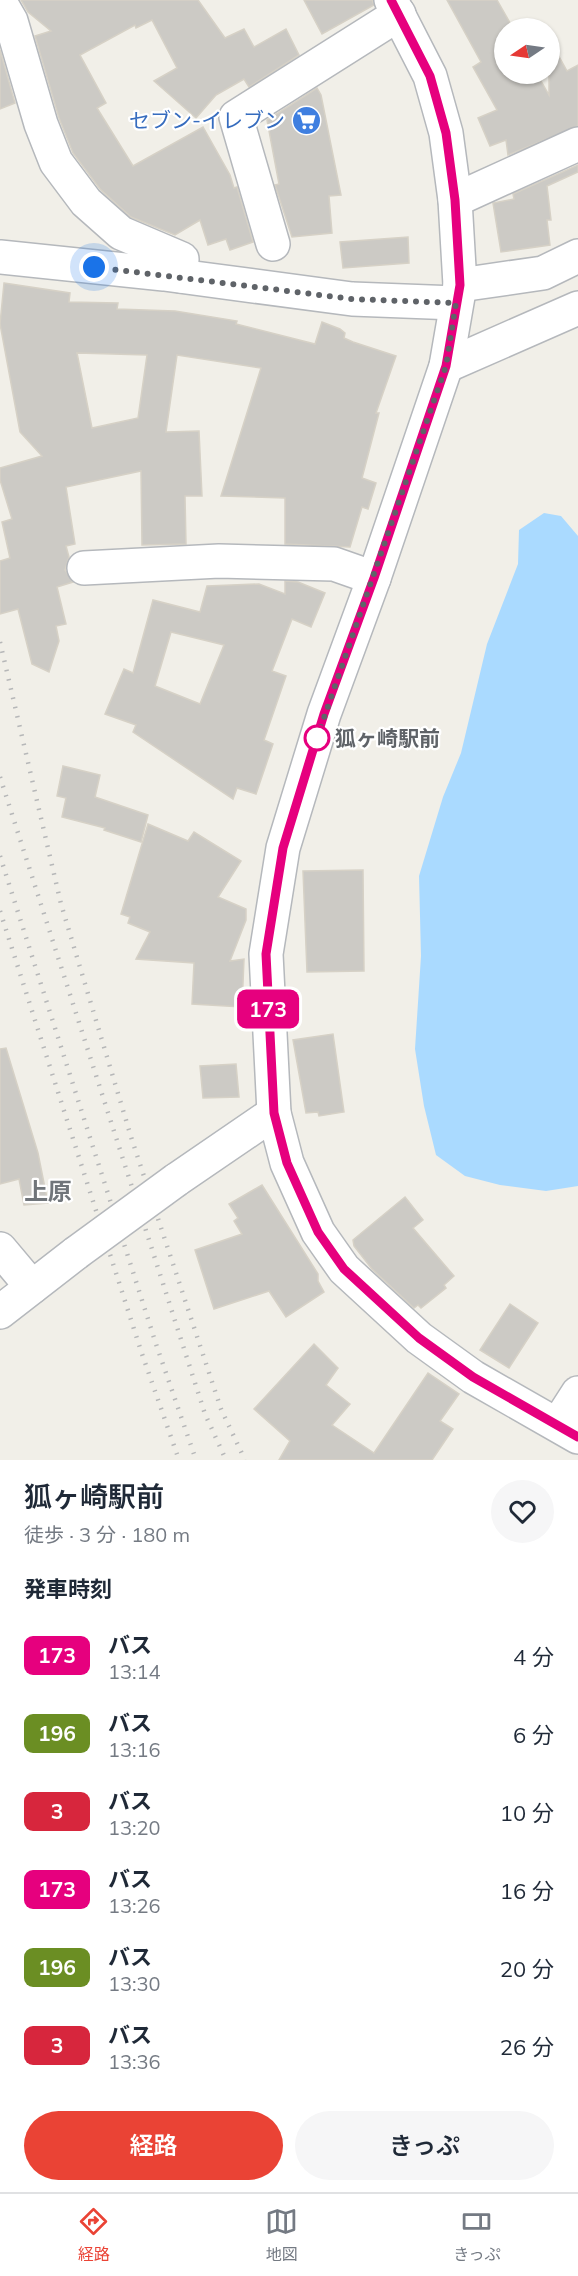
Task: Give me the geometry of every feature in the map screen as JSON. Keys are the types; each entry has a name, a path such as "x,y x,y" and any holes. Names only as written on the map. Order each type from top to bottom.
{"street":[{"path":"0,2 11,21 41,124 56,162 86,202 121,232 182,259 181,276"},
{"path":"273,244 236,117 395,7 430,76 446,133 455,200 458,294 446,366 374,578 324,714 283,848 266,954 274,1113 287,1163 318,1232 344,1269 419,1338 473,1377 568,1431 578,1393"},
{"path":"455,200 578,144"},
{"path":"0,256 181,276 352,299 458,294 543,273 578,256"},
{"path":"446,366 578,308"},
{"path":"84,568 219,561 334,564 374,578"},
{"path":"0,1312 176,1180 274,1113"},
{"path":"0,1249 32,1287"}],"water":[{"path":"544,513 561,516 578,536 578,1186 546,1191 500,1185 465,1176 436,1155 424,1106 415,1049 421,956 419,876 443,797 461,753 487,644 518,564 519,530"}],"building":[{"path":"21,0 198,0 225,38 244,29 254,47 286,29 299,55 249,87 244,79 216,95 196,118 154,81 177,68 152,20 136,28 135,25 80,55 106,103 97,108 133,166 203,127 230,175 234,188 237,187 253,242 230,250 226,239 208,245 200,220 175,235 131,217 100,189 73,153 59,118 35,36 51,31 28,12"},
{"path":"304,0 372,0 374,5 322,34"},
{"path":"447,0 497,0 507,18 494,18 494,84 543,84 549,95 549,84 560,84 560,58 567,71 578,65 578,126 508,155 506,140 490,146 478,118 497,110 473,67 481,62"},
{"path":"0,50 15,103 0,109"},
{"path":"317,88 321,95 341,195 329,196 332,233 292,237 275,185 279,184 267,120"},
{"path":"578,165 578,172 547,186 551,220 547,220 550,245 501,252 493,203 514,199 513,194"},
{"path":"408,237 409,263 343,268 340,242"},
{"path":"4,283 70,293 69,302 118,303 117,309 175,311 237,321 236,324 315,344 322,322 340,329 345,333 344,338 396,356 376,413 379,413 362,478 376,483 368,509 362,507 350,547 285,544 285,498 221,496 261,368 177,355 166,432 199,431 202,496 185,496 186,544 142,545 141,471 66,487 75,544 66,546 69,557 65,570 73,582 57,587 66,624 56,626 59,641 49,672 32,664 18,609 0,614 0,561 10,558 2,522 12,519 0,480 0,468 42,456 20,432 0,324","holes":["77,353 147,355 138,418 92,428"]},
{"path":"285,581 298,582 325,593 311,627 292,619 272,671 286,676 264,740 273,744 256,794 237,788 233,799 133,732 136,725 105,714 124,669 133,673 153,600 200,612 207,586 259,584 285,594","holes":["171,632 224,645 200,704 155,686"]},
{"path":"63,766 100,775 95,797 148,815 141,842 104,830 105,828 62,817 66,798 57,796"},
{"path":"148,824 188,841 194,832 241,861 218,897 246,909 246,920 230,961 244,959 242,1007 192,1004 194,963 136,959 150,932 128,923 130,917 121,914"},
{"path":"363,870 364,971 307,972 303,871"},
{"path":"333,1034 344,1112 319,1116 318,1112 306,1113 293,1040"},
{"path":"6,1048 38,1153 48,1203 24,1205 19,1179 0,1184 0,1049"},
{"path":"236,1064 239,1097 203,1098 200,1066"},
{"path":"262,1185 318,1274 318,1281 324,1292 286,1317 269,1291 214,1309 195,1250 242,1234 234,1221 238,1218 229,1204"},
{"path":"405,1197 423,1220 413,1228 454,1276 444,1285 446,1288 421,1308 418,1305 414,1308 372,1269 354,1246 353,1240"},
{"path":"510,1304 538,1323 509,1368 480,1350"},
{"path":"314,1344 338,1368 326,1385 350,1404 332,1425 374,1453 428,1373 459,1394 440,1421 453,1429 432,1460 279,1460 290,1441 254,1409"}],"railway":[{"path":"0,642 61,904 132,1140 221,1409 245,1460"},
{"path":"0,777 205,1414 226,1460"},
{"path":"0,856 156,1344 196,1460"},
{"path":"0,911 141,1351 179,1460"}],"bus line":[{"name":"173","path":"391,0 430,76 446,133 455,200 460,285 446,366 374,578 324,714 283,848 266,954 268,1047 274,1113 287,1163 318,1232 344,1269 419,1338 473,1377 578,1437"}],"place":[{"name":"セブン-イレブン","path":"306,120"},
{"name":"狐ヶ崎駅前","path":"317,738"}],"district":[{"name":"上原","path":"48,1191"}],"route":[{"path":"94,267 352,299 456,303 446,366 317,738"}]}
